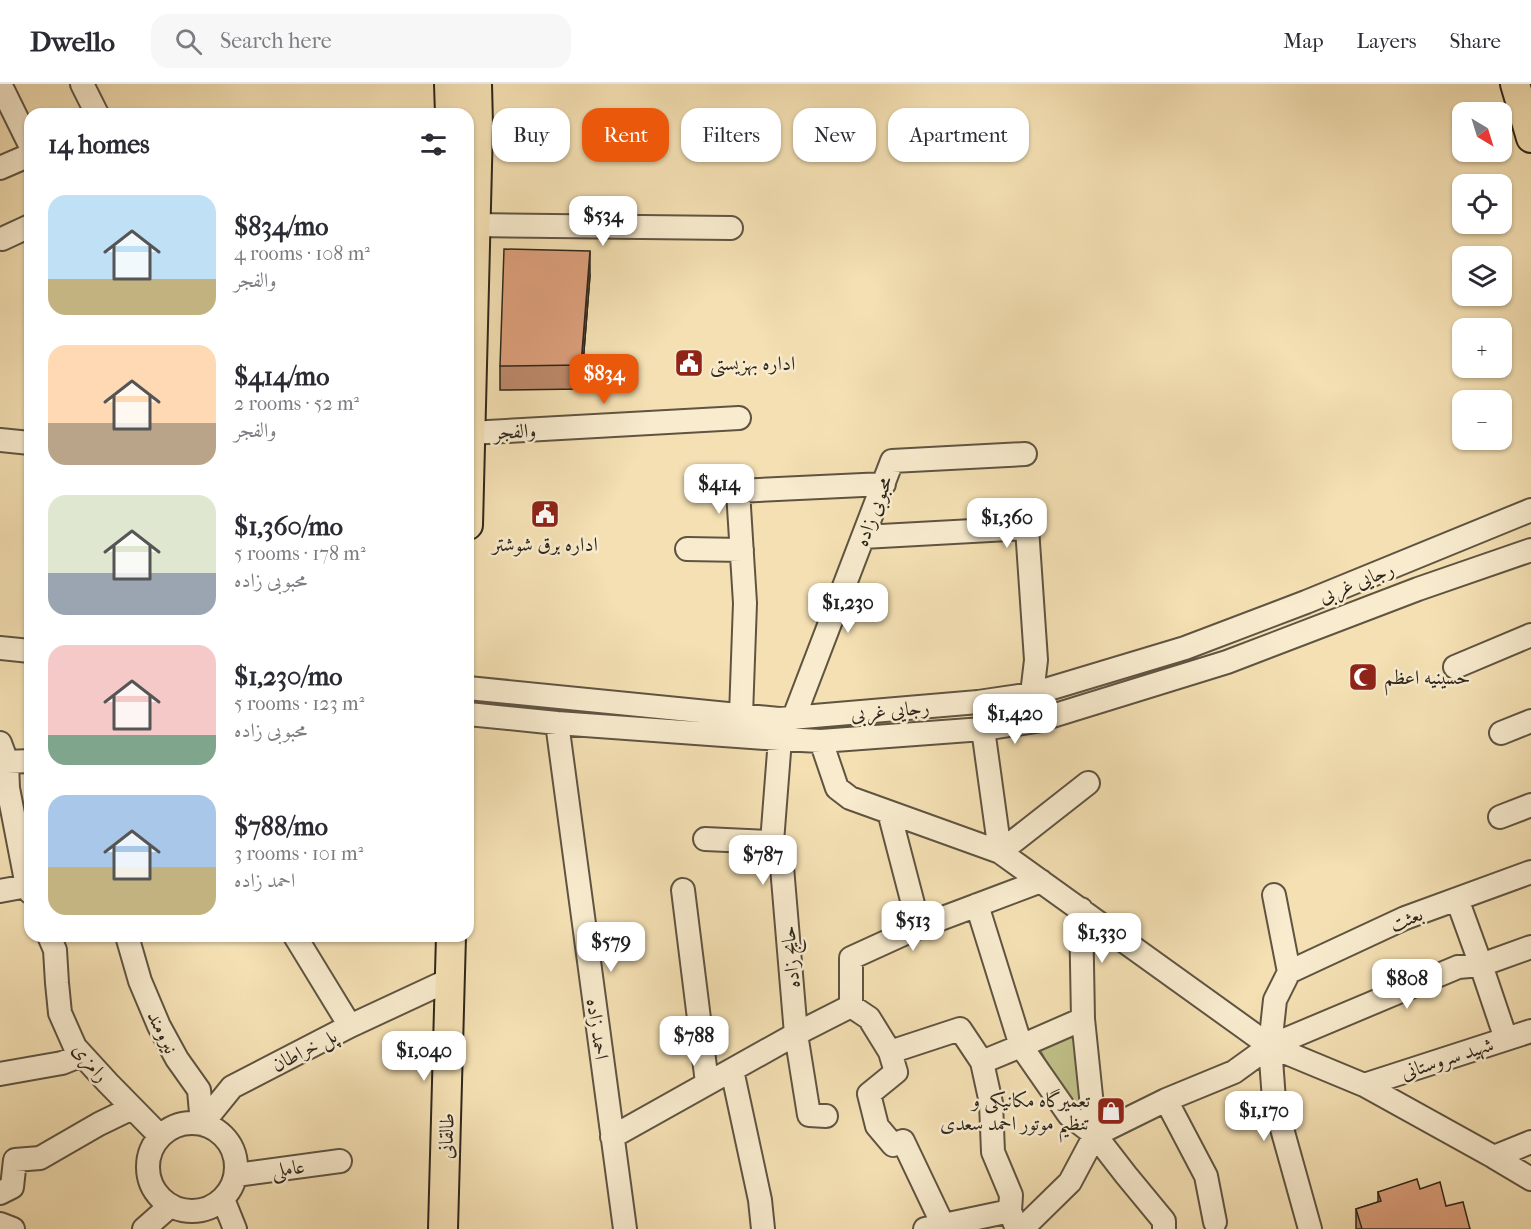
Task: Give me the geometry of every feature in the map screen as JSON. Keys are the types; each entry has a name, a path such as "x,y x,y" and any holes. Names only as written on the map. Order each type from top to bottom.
{"main road":[{"path":"450,84 450,108"},
{"path":"474,267 477,84"},
{"path":"1515,84 1531,138"},
{"name":"طالقانی","path":"442,1229 452,942"}],"street":[{"path":"82,84 94,108"},
{"path":"2,94 24,134"},
{"path":"0,168 24,158"},
{"path":"475,225 731,228"},
{"path":"2,239 24,229"},
{"name":"والفجر","path":"474,433 739,418"},
{"path":"0,440 24,442"},
{"name":"محبوبی زاده","path":"794,717 892,461 1025,454"},
{"path":"741,715 745,603 738,491 884,484"},
{"name":"رجایی غربی","path":"474,689 779,718 978,702 1032,694 1185,648 1531,510"},
{"path":"863,537 1027,528 1036,660 1032,694 1036,721"},
{"path":"687,549 742,550"},
{"name":"رجایی غربی","path":"474,715 557,723 821,741 983,729 1036,721 1227,662 1418,589 1531,550"},
{"path":"1455,667 1531,635"},
{"path":"0,648 24,650"},
{"path":"1501,733 1531,721"},
{"name":"احمد زاده","path":"557,723 625,1229"},
{"path":"983,729 1000,852"},
{"name":"حایج زاده","path":"780,739 772,842 782,867 796,1034 809,1115 826,1116"},
{"path":"821,741 837,788 850,798 1000,852 1270,1046 1364,1085 1531,1179"},
{"path":"24,759 3,752 24,865"},
{"path":"1000,852 1088,783"},
{"path":"1500,817 1531,805"},
{"path":"889,812 920,927"},
{"path":"705,839 772,842"},
{"name":"بعثت","path":"1289,972 1405,918 1531,872"},
{"path":"851,1006 851,958 920,927 1041,881"},
{"path":"0,891 24,889"},
{"path":"684,890 707,1083"},
{"path":"1274,895 1289,972 1275,1000 1270,1046 1274,1100 1310,1229"},
{"path":"1457,899 1506,1039"},
{"path":"977,905 1020,1046 1069,1115 1095,1135 1164,1221 1164,1229"},
{"path":"851,1006 869,1017 890,1052 896,1072 869,1094 877,1126 893,1144 903,1142 934,1227 1016,1223 1070,1182 1095,1135 1083,1018 1081,909"},
{"name":"رامزی","path":"52,942 55,950 60,1013 75,1047 160,1136"},
{"name":"نیرومند","path":"129,942 140,981 159,1026 177,1059 199,1090 202,1124"},
{"path":"299,942 350,1026"},
{"path":"1095,1135 1166,1100 1234,1072 1270,1046 1458,967 1481,964 1531,946"},
{"name":"پل خراطان","path":"202,1124 232,1087 350,1026 451,979"},
{"path":"612,1137 796,1034 851,1006"},
{"path":"982,1062 1083,1018"},
{"path":"890,1052 960,1029 982,1062 991,1103 993,1152 1011,1195 1016,1223"},
{"name":"شهید سروستانی","path":"1364,1085 1531,1031"},
{"path":"0,1074 62,1063 82,1055"},
{"path":"732,1070 760,1200 763,1229"},
{"path":"1166,1100 1206,1176 1215,1222"},
{"path":"0,1193 12,1187 7,1160 40,1158 132,1108"},
{"path":"187,1123 202,1124 215,1128 233,1148 236,1175 232,1188 212,1207 198,1212 184,1211 170,1206 152,1187 148,1174 148,1160 152,1147 160,1136 172,1127 187,1123"},
{"path":"1494,1157 1531,1142"},
{"name":"عاملی","path":"236,1175 340,1161"},
{"path":"223,1199 235,1229"},
{"path":"144,1229 170,1206"},
{"path":"0,1224 13,1229"}],"green space":[{"path":"1074,1032 1086,1109 1079,1112 1069,1103 1038,1046"}],"building":[{"path":"504,249 590,251 581,365 500,366"},
{"path":"1417,1179 1420,1189 1440,1182 1446,1206 1463,1202 1470,1229 1362,1229 1356,1209 1381,1201 1378,1192"}],"place":[{"name":"اداره بهزیستی","path":"689,363"},
{"name":"اداره برق شوشتر","path":"545,514"},
{"name":"حسینیه اعظم","path":"1363,677"},
{"name":"تعمیرگاه مکانیکی و تنظیم موتور احمد سعدی","path":"1111,1111"}]}
